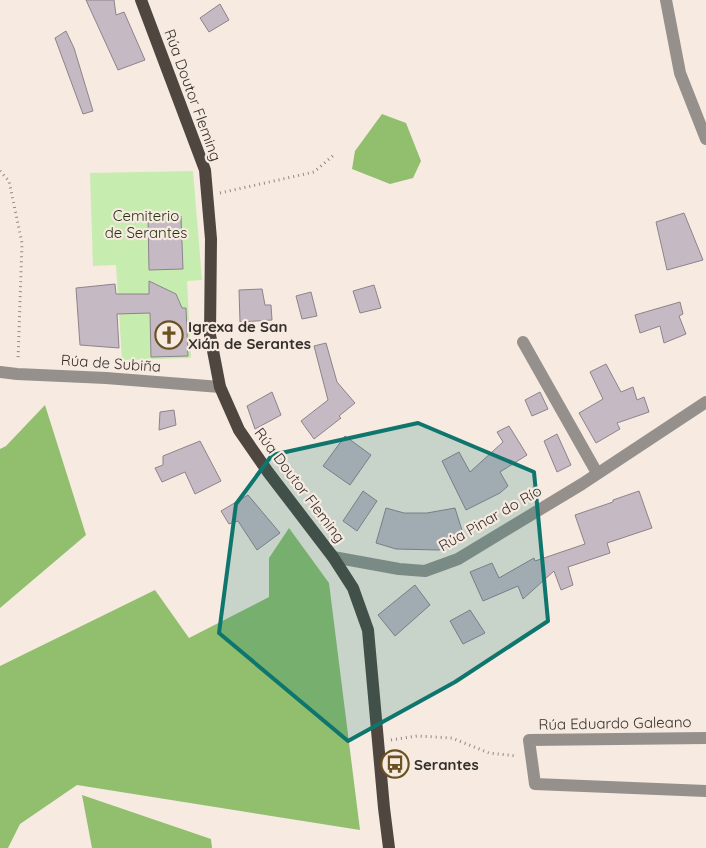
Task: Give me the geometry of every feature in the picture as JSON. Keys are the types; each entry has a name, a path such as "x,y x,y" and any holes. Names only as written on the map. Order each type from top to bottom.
{"main road":[{"name":"Rúa Doutor Fleming","path":"141,0 205,170 211,239 210,334 220,388 244,437 268,472 333,557 353,588 368,630 389,848"}],"street":[{"path":"666,0 680,73 706,139"},
{"path":"523,342 598,473"},
{"name":"Rúa de Subiña","path":"0,372 106,378 220,388"},
{"name":"Rúa Pinar do Río","path":"333,557 399,569 426,570 458,559 598,473 706,402"},
{"name":"Rúa Eduardo Galeano","path":"706,738 530,740 535,784 706,791"}],"path":[{"path":"207,196 314,172 335,154"},
{"path":"0,171 8,181 22,243 17,374"},
{"path":"378,742 417,736 452,738 489,753 532,758"}],"highlighted area":[{"path":"418,423 534,472 548,621 455,682 348,741 219,633 236,504 272,455"}],"green space":[{"path":"382,114 406,123 421,161 413,178 390,184 352,169 355,151"},
{"name":"Cemiterio de Serantes","path":"193,171 202,280 187,281 191,358 122,360 116,265 93,266 90,173"},
{"path":"45,405 86,535 0,608 0,449 6,446"},
{"path":"289,528 329,583 360,830 77,785 20,824 8,848 0,848 0,666 155,590 189,638 269,597 269,558"},
{"path":"82,795 211,839 212,848 92,848"}],"building":[{"path":"86,0 114,0 116,15 124,12 145,60 118,70"},
{"path":"220,4 229,20 209,32 200,18"},
{"path":"66,31 74,48 93,111 83,114 55,38"},
{"path":"684,213 703,260 667,270 656,222"},
{"path":"148,216 181,216 183,269 149,270"},
{"path":"149,281 176,294 182,308 186,308 188,356 151,357 150,313 117,314 119,348 80,345 76,288 115,284 116,294 149,294"},
{"path":"374,285 381,308 360,313 353,291"},
{"path":"262,289 265,305 271,305 272,320 240,322 239,290"},
{"path":"311,292 317,316 302,319 296,296"},
{"path":"680,302 683,314 679,316 686,334 664,343 660,326 640,333 635,315"},
{"path":"326,343 337,382 355,403 339,416 341,418 314,439 301,421 328,400 314,346"},
{"path":"606,364 621,392 633,387 637,400 644,397 649,412 617,423 620,429 596,443 579,413 603,399 590,372"},
{"path":"272,392 281,415 255,429 247,406"},
{"path":"540,392 548,409 532,416 525,400"},
{"path":"174,410 176,425 159,430 160,412"},
{"path":"509,426 527,455 500,472 508,486 500,493 466,510 442,461 459,452 470,472 503,442 497,432"},
{"path":"557,434 571,465 557,472 544,441"},
{"path":"345,436 371,455 350,485 323,466"},
{"path":"200,441 221,481 195,494 185,472 162,482 155,468 163,465 163,456"},
{"path":"363,491 377,501 357,531 343,521"},
{"path":"639,491 652,528 607,543 610,553 568,567 573,585 561,590 554,571 523,599 518,586 483,601 470,572 492,563 499,578 534,558 535,561 585,544 575,515"},
{"path":"248,495 280,533 257,550 238,521 229,524 221,511"},
{"path":"386,508 404,513 427,513 455,508 465,540 439,550 396,549 376,543"},
{"path":"415,585 430,605 395,636 378,615"},
{"path":"470,610 485,633 463,644 450,621"}],"place":[{"name":"Igrexa de San Xián de Serantes","path":"169,335"},
{"name":"Serantes","path":"395,764"}]}
